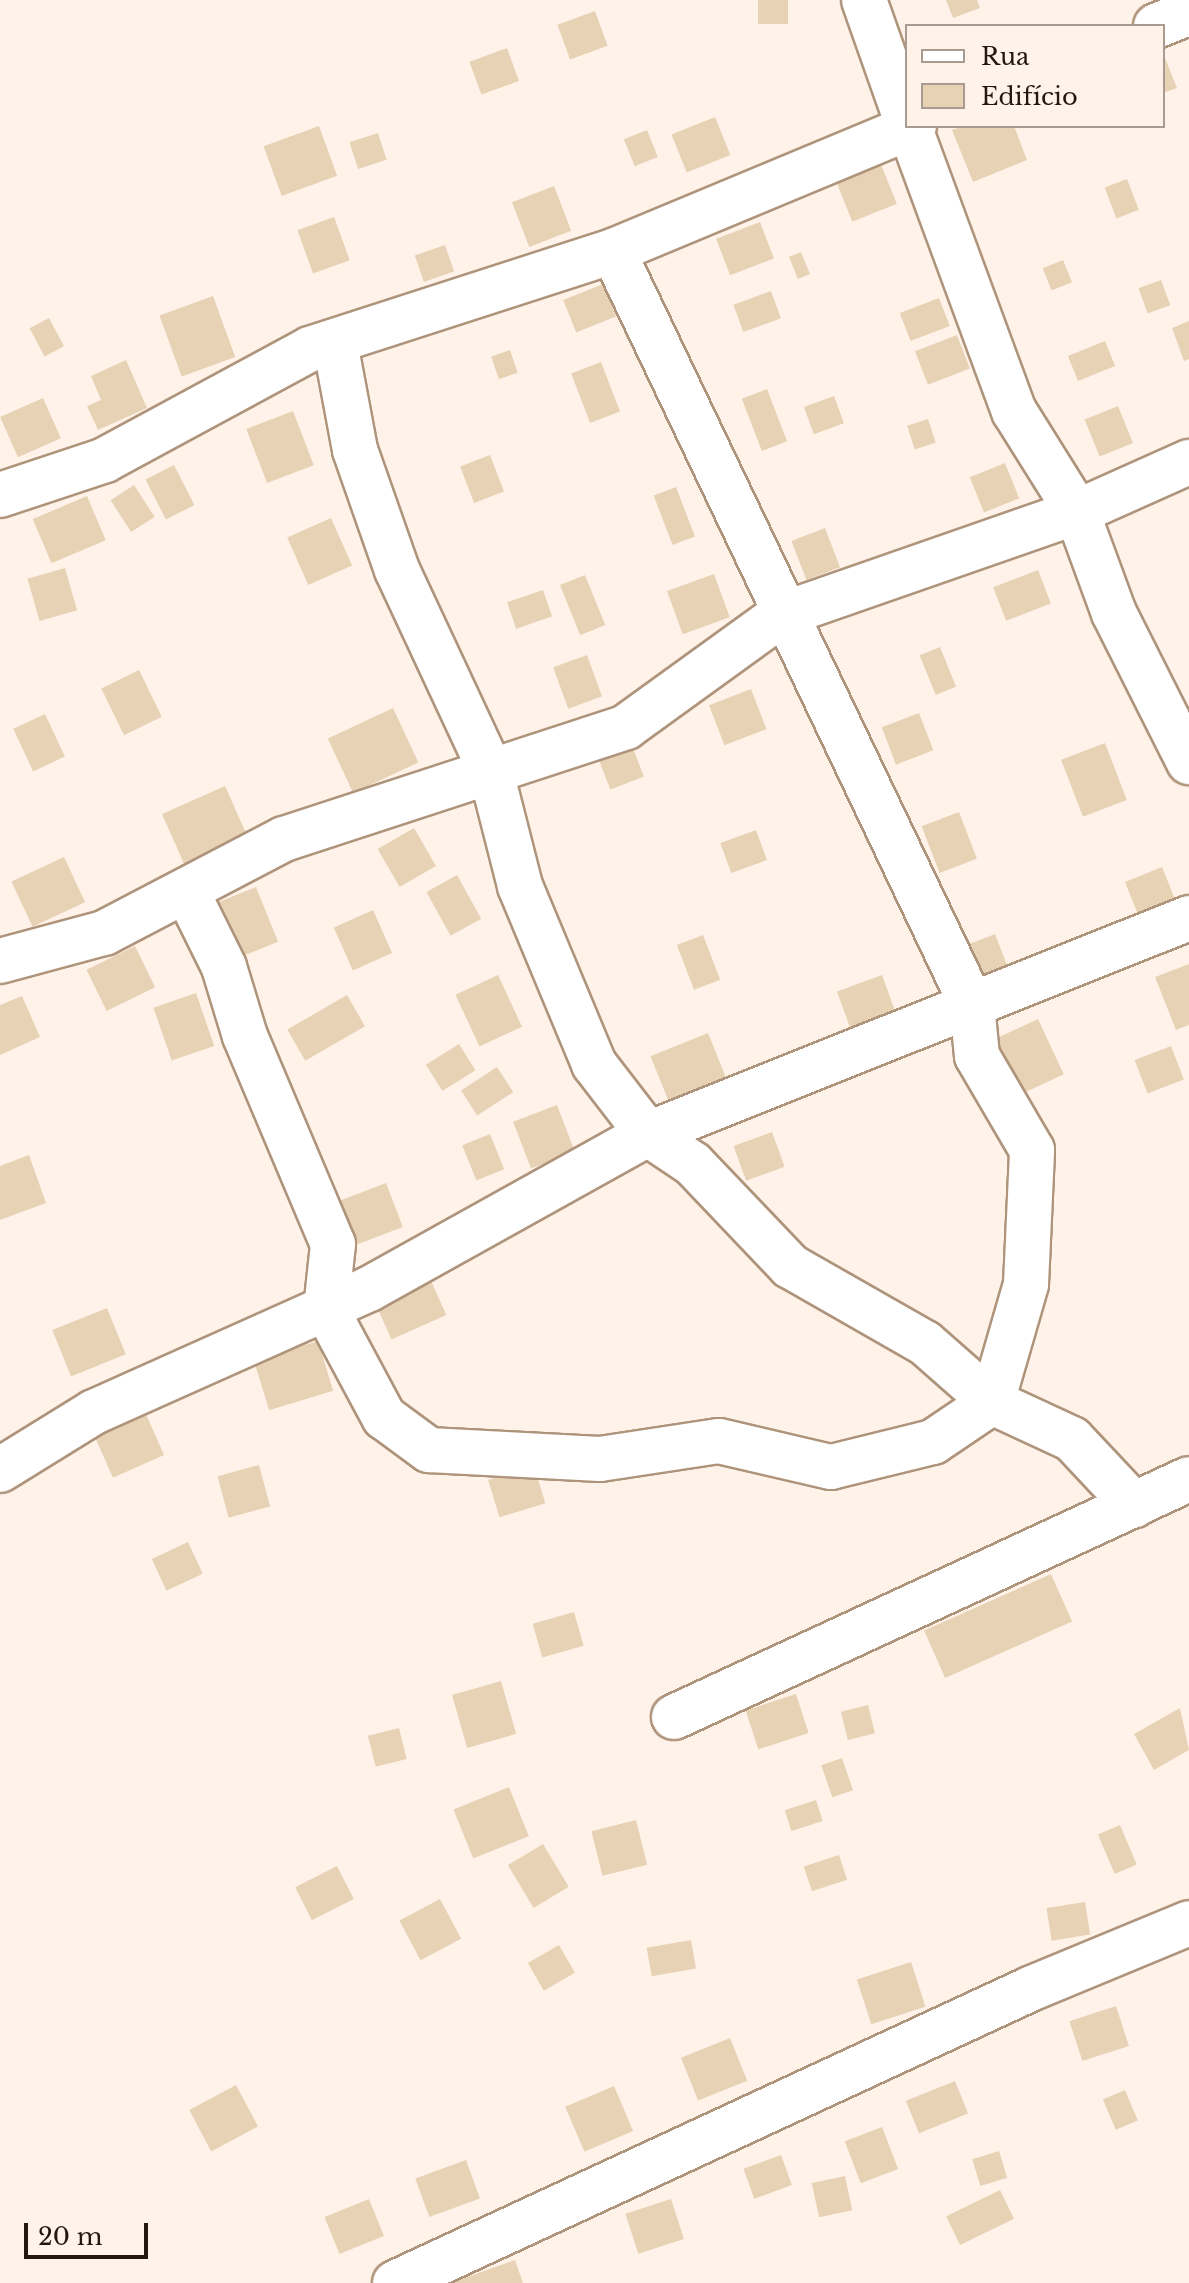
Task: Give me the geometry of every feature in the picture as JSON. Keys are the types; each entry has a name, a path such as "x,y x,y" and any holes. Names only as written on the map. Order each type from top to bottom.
{"street":[{"path":"864,0 905,111"},
{"path":"0,495 105,460 256,373 335,343 613,251 905,127"},
{"path":"911,128 1014,411 1077,512 1114,613 1189,762"},
{"path":"188,894 224,967 245,1036 333,1244 326,1309 384,1417 429,1450 600,1459 719,1441 831,1467 933,1442 992,1402 1026,1284 1032,1150 977,1056 972,1005 781,615 613,251"},
{"path":"335,343 355,450 397,570 491,772 520,886 561,991 594,1064 648,1134 693,1164 790,1266 925,1343 992,1402 1072,1439 1134,1505"},
{"path":"0,961 104,933 188,894 284,839 626,727 781,615 1077,512 1189,462"},
{"path":"0,1470 94,1412 326,1309 648,1134 1189,918"},
{"path":"674,1717 1189,1479"},
{"path":"395,2283 1030,1989 1189,1923"}],"building":[{"path":"758,0 788,0 788,24 758,24"},
{"path":"946,0 977,0 980,8 953,18"},
{"path":"595,11 608,46 570,59 557,25"},
{"path":"507,48 519,81 481,95 469,62"},
{"path":"1165,58 1177,88 1165,92"},
{"path":"715,117 730,155 687,173 671,135"},
{"path":"319,126 337,176 282,196 264,146"},
{"path":"1015,128 1027,160 973,182 952,130"},
{"path":"647,130 658,157 635,166 624,139"},
{"path":"378,133 387,160 358,169 349,142"},
{"path":"880,162 897,204 852,222 835,180"},
{"path":"1127,179 1139,210 1116,218 1105,188"},
{"path":"554,186 571,231 529,247 512,202"},
{"path":"334,217 350,260 313,274 297,230"},
{"path":"760,222 774,258 730,275 716,239"},
{"path":"445,245 454,271 424,282 415,255"},
{"path":"801,252 810,274 798,279 789,257"},
{"path":"1063,260 1072,282 1052,290 1043,268"},
{"path":"1161,280 1170,305 1148,314 1138,288"},
{"path":"603,284 616,316 576,333 563,300"},
{"path":"771,291 781,318 743,332 733,305"},
{"path":"213,296 235,357 182,377 159,315"},
{"path":"939,298 950,326 911,341 900,313"},
{"path":"49,318 64,346 45,357 30,328"},
{"path":"1189,321 1189,359 1184,361 1172,328"},
{"path":"957,335 970,369 928,385 915,351"},
{"path":"1105,341 1115,366 1078,381 1068,356"},
{"path":"510,350 518,373 499,379 491,357"},
{"path":"126,360 147,408 98,430 87,406 101,400 91,376"},
{"path":"601,362 620,411 590,423 571,373"},
{"path":"767,389 787,441 762,451 742,399"},
{"path":"834,396 844,423 814,434 804,407"},
{"path":"43,398 61,438 18,457 0,417"},
{"path":"1118,406 1133,443 1100,457 1085,419"},
{"path":"293,411 314,465 267,483 246,429"},
{"path":"928,419 936,443 915,450 907,426"},
{"path":"490,455 504,491 474,503 460,466"},
{"path":"1005,463 1019,498 984,512 970,477"},
{"path":"174,465 194,505 166,520 145,480"},
{"path":"134,485 155,517 131,532 111,500"},
{"path":"676,487 695,536 673,545 654,496"},
{"path":"87,496 106,540 51,563 33,519"},
{"path":"331,518 352,566 308,585 287,538"},
{"path":"825,528 840,567 806,580 791,541"},
{"path":"65,568 77,610 40,621 28,579"},
{"path":"1038,570 1051,604 1006,621 993,587"},
{"path":"714,574 730,617 683,634 667,591"},
{"path":"585,575 605,625 580,635 560,585"},
{"path":"543,590 552,616 516,629 507,602"},
{"path":"940,647 956,687 936,695 920,655"},
{"path":"587,655 602,696 568,709 553,667"},
{"path":"139,670 162,717 124,735 101,688"},
{"path":"751,689 766,729 724,745 709,705"},
{"path":"393,708 418,762 353,793 328,738"},
{"path":"919,713 933,750 896,765 882,727"},
{"path":"45,714 65,757 33,771 13,729"},
{"path":"631,743 644,777 610,790 597,756"},
{"path":"1105,743 1127,800 1083,817 1061,760"},
{"path":"225,786 248,837 185,865 162,814"},
{"path":"959,812 977,859 940,873 922,826"},
{"path":"414,828 436,866 400,887 378,849"},
{"path":"756,830 767,860 731,873 720,843"},
{"path":"64,857 85,902 33,927 11,882"},
{"path":"1162,867 1176,901 1139,916 1125,882"},
{"path":"457,875 481,919 451,936 426,892"},
{"path":"256,887 278,942 231,961 209,906"},
{"path":"373,910 392,953 353,970 334,927"},
{"path":"995,934 1009,971 978,984 963,946"},
{"path":"703,935 720,980 694,990 677,945"},
{"path":"135,946 155,987 107,1011 86,970"},
{"path":"1189,964 1189,1025 1176,1030 1155,977"},
{"path":"498,975 522,1027 479,1047 455,995"},
{"path":"882,975 897,1016 852,1033 837,991"},
{"path":"196,993 214,1046 172,1061 153,1008"},
{"path":"347,995 365,1026 305,1061 287,1030"},
{"path":"22,996 40,1037 0,1055 0,1005"},
{"path":"1038,1019 1064,1074 1010,1099 985,1044"},
{"path":"708,1033 731,1090 674,1114 651,1056"},
{"path":"459,1044 475,1070 442,1091 426,1065"},
{"path":"1171,1046 1184,1080 1147,1094 1135,1060"},
{"path":"497,1067 513,1092 477,1116 461,1090"},
{"path":"557,1105 575,1152 531,1169 513,1122"},
{"path":"772,1132 785,1167 746,1181 733,1146"},
{"path":"490,1134 504,1169 476,1180 462,1145"},
{"path":"29,1155 46,1203 0,1220 0,1166"},
{"path":"386,1183 403,1227 346,1249 329,1205"},
{"path":"428,1274 446,1315 391,1340 373,1298"},
{"path":"107,1308 126,1354 71,1376 52,1330"},
{"path":"318,1341 333,1391 269,1410 254,1361"},
{"path":"145,1412 164,1455 113,1478 94,1435"},
{"path":"259,1465 270,1507 229,1518 217,1476"},
{"path":"534,1466 545,1503 499,1517 488,1480"},
{"path":"188,1542 203,1574 167,1591 152,1559"},
{"path":"1051,1574 1072,1622 945,1678 924,1631"},
{"path":"574,1612 584,1646 542,1657 533,1624"},
{"path":"501,1681 516,1734 467,1748 452,1695"},
{"path":"796,1694 809,1733 758,1749 746,1710"},
{"path":"868,1705 875,1733 848,1740 841,1712"},
{"path":"1180,1708 1189,1750 1154,1770 1134,1734"},
{"path":"399,1728 407,1759 376,1767 368,1736"},
{"path":"842,1758 853,1790 832,1797 821,1765"},
{"path":"509,1787 529,1836 473,1859 453,1809"},
{"path":"816,1800 823,1821 791,1831 785,1810"},
{"path":"636,1820 647,1865 602,1876 591,1831"},
{"path":"1120,1825 1137,1865 1115,1874 1098,1834"},
{"path":"543,1844 569,1887 534,1908 508,1865"},
{"path":"839,1855 847,1880 812,1891 804,1866"},
{"path":"337,1866 354,1899 312,1920 295,1887"},
{"path":"440,1899 461,1939 421,1960 399,1921"},
{"path":"1085,1902 1090,1935 1052,1941 1046,1908"},
{"path":"691,1940 696,1969 652,1976 647,1948"},
{"path":"559,1945 575,1973 544,1991 528,1963"},
{"path":"911,1962 926,2007 871,2024 857,1980"},
{"path":"1116,2006 1129,2046 1082,2061 1069,2021"},
{"path":"730,2038 747,2081 698,2101 681,2058"},
{"path":"955,2081 968,2113 919,2133 906,2101"},
{"path":"236,2085 258,2126 211,2151 189,2110"},
{"path":"614,2086 633,2131 584,2152 565,2107"},
{"path":"1125,2090 1138,2120 1116,2130 1103,2099"},
{"path":"882,2127 898,2169 861,2183 845,2141"},
{"path":"999,2151 1007,2178 980,2186 972,2159"},
{"path":"781,2155 792,2185 754,2199 743,2169"},
{"path":"466,2160 480,2199 429,2217 415,2178"},
{"path":"845,2176 852,2210 819,2217 812,2183"},
{"path":"1000,2190 1014,2219 960,2245 946,2216"},
{"path":"369,2199 384,2236 339,2254 324,2217"},
{"path":"671,2199 684,2239 638,2254 625,2214"},
{"path":"515,2260 523,2283 450,2283"}]}
